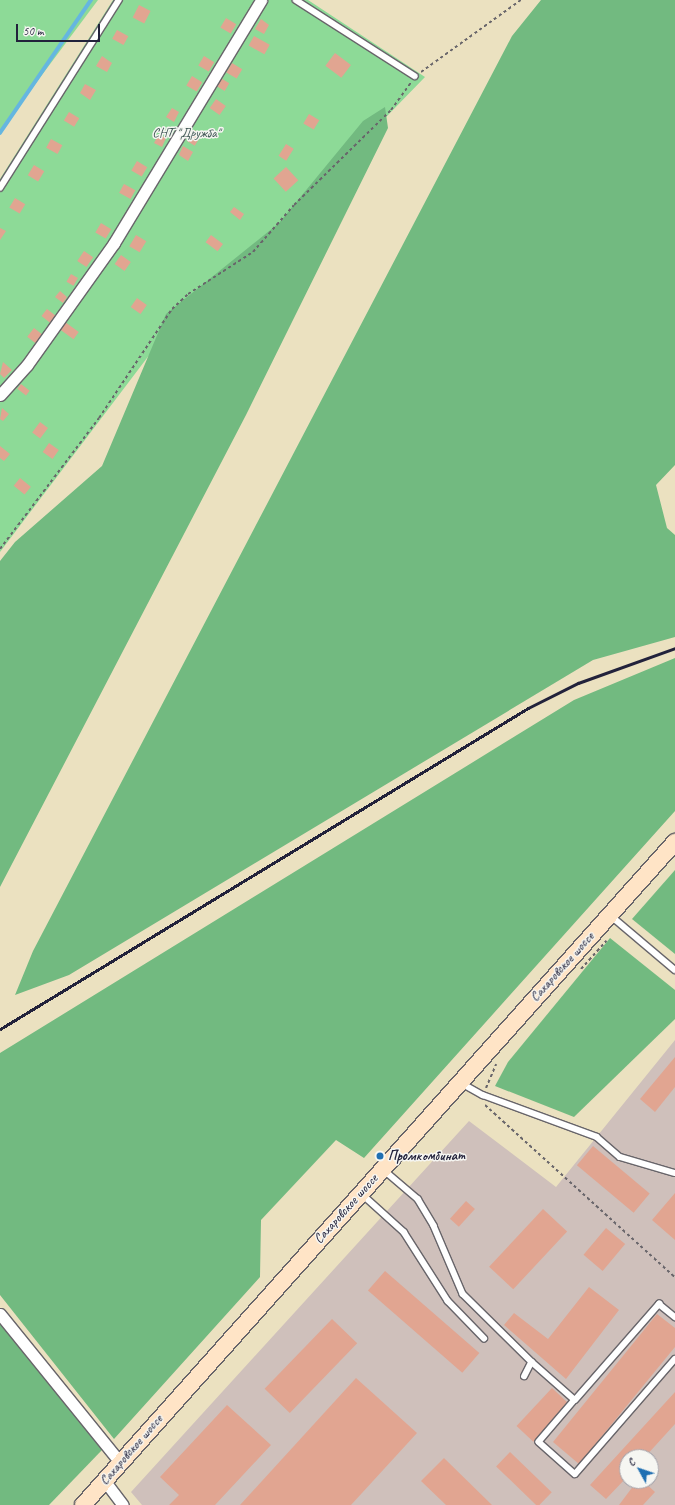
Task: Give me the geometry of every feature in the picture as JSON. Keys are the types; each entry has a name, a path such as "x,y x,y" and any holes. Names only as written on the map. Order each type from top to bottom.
{"main road":[{"name":"Сахаровское шоссе","path":"83,1505 459,1081 675,842"}],"street":[{"path":"0,395 27,365 114,243 261,0"},
{"path":"0,1314 120,1462"},
{"path":"104,1480 124,1505"}],"lane":[{"path":"0,188 119,0"},
{"path":"296,0 415,76"},
{"path":"610,915 675,970"},
{"path":"459,1081 483,1095 597,1138 620,1157 675,1173"},
{"path":"382,1169 418,1199 434,1226 463,1294 532,1362 575,1400"},
{"path":"360,1192 404,1232 448,1300 484,1338"},
{"path":"675,1317 659,1304 539,1442 575,1474 675,1359"},
{"path":"525,1376 532,1362"}],"path":[{"path":"0,549 99,418 172,309 188,294 253,252 294,205 391,110 415,76 521,0"},
{"path":"482,1102 675,1277"}],"shaded area":[{"path":"675,1040 675,1505 142,1505 131,1492 469,1121 556,1187"}],"green space":[{"path":"0,0 98,0 0,131"},
{"name":"СНТ \"Дружба\"","path":"113,0 308,0 425,77 242,265 175,321 0,552 0,179"},
{"path":"541,0 675,0 675,465 656,485 667,528 675,535 675,637 593,660 69,975 15,995 33,951 512,36"},
{"path":"385,107 388,128 246,415 0,887 0,561 15,542 102,466 166,314 279,223 363,121"},
{"path":"675,658 675,811 364,1158 336,1140 261,1220 260,1277 114,1439 0,1295 0,1053 574,700"},
{"path":"675,870 675,954 632,919"},
{"path":"610,938 675,990 675,1019 574,1117 495,1086 508,1062"},
{"path":"0,1324 102,1450 49,1505 0,1505"}],"building":[{"path":"139,5 151,11 144,23 133,17"},
{"path":"226,18 236,24 231,34 220,27"},
{"path":"261,19 269,25 264,34 255,29"},
{"path":"117,30 128,36 124,45 112,39"},
{"path":"254,36 270,45 264,54 249,46"},
{"path":"335,53 351,65 341,78 325,66"},
{"path":"102,56 112,63 107,72 96,66"},
{"path":"204,56 214,62 209,72 198,65"},
{"path":"232,63 242,69 237,79 226,72"},
{"path":"192,76 202,82 197,92 186,85"},
{"path":"219,77 229,83 225,91 214,85"},
{"path":"85,84 96,90 90,100 80,93"},
{"path":"216,99 226,106 220,115 210,108"},
{"path":"172,108 179,112 174,122 166,117"},
{"path":"69,112 79,118 74,127 64,121"},
{"path":"309,114 319,120 314,130 303,123"},
{"path":"194,130 202,135 195,146 187,141"},
{"path":"159,134 166,138 162,147 154,143"},
{"path":"51,139 62,145 58,154 46,148"},
{"path":"286,144 294,149 286,161 279,156"},
{"path":"183,146 193,152 188,161 179,155"},
{"path":"137,161 147,167 142,177 131,170"},
{"path":"34,165 44,171 38,181 28,175"},
{"path":"286,167 298,180 286,192 274,179"},
{"path":"124,184 135,190 131,199 119,193"},
{"path":"15,198 25,204 20,214 9,207"},
{"path":"234,207 244,214 240,220 230,212"},
{"path":"101,223 111,229 106,239 95,232"},
{"path":"0,228 6,231 0,240"},
{"path":"136,235 146,241 140,252 129,246"},
{"path":"211,235 223,244 218,251 206,242"},
{"path":"84,251 93,257 86,267 77,261"},
{"path":"121,255 131,262 125,271 115,264"},
{"path":"71,274 78,278 73,286 67,282"},
{"path":"60,291 67,297 63,303 55,297"},
{"path":"137,298 147,305 141,314 131,307"},
{"path":"47,309 56,316 50,323 41,316"},
{"path":"65,322 79,332 73,339 60,329"},
{"path":"34,328 43,335 36,343 27,337"},
{"path":"3,362 12,370 4,378 0,374"},
{"path":"21,384 30,391 26,396 17,389"},
{"path":"2,408 9,414 3,421 0,419"},
{"path":"40,422 48,428 40,438 32,432"},
{"path":"49,443 59,450 53,459 43,452"},
{"path":"0,446 10,454 4,461 0,458"},
{"path":"20,478 31,487 25,495 14,486"},
{"path":"675,1057 675,1087 655,1112 640,1099"},
{"path":"593,1146 650,1194 634,1213 577,1165"},
{"path":"675,1193 675,1240 652,1220"},
{"path":"466,1201 475,1209 459,1227 450,1219"},
{"path":"543,1209 567,1232 513,1289 489,1267"},
{"path":"606,1228 625,1244 603,1271 584,1255"},
{"path":"385,1271 479,1353 462,1373 368,1291"},
{"path":"589,1287 619,1310 566,1379 504,1325 514,1313 548,1339"},
{"path":"657,1314 675,1328 675,1347 579,1464 553,1442"},
{"path":"332,1319 357,1343 290,1413 265,1389"},
{"path":"356,1378 417,1433 351,1505 240,1505"},
{"path":"552,1388 569,1404 533,1442 517,1426"},
{"path":"675,1392 675,1424 652,1449 623,1449"},
{"path":"227,1405 271,1445 215,1505 169,1505 179,1495 160,1477"},
{"path":"510,1452 552,1492 539,1505 536,1505 496,1466"},
{"path":"619,1453 619,1485 606,1499 590,1485"},
{"path":"444,1458 492,1505 446,1505 421,1481"},
{"path":"631,1489 652,1489 655,1492 643,1505 619,1505"}],"waterway":[{"path":"0,133 91,0"}],"railway":[{"path":"0,1029 528,708 578,683 675,648"}],"place":[{"name":"Промкомбинат","path":"380,1156"}]}
